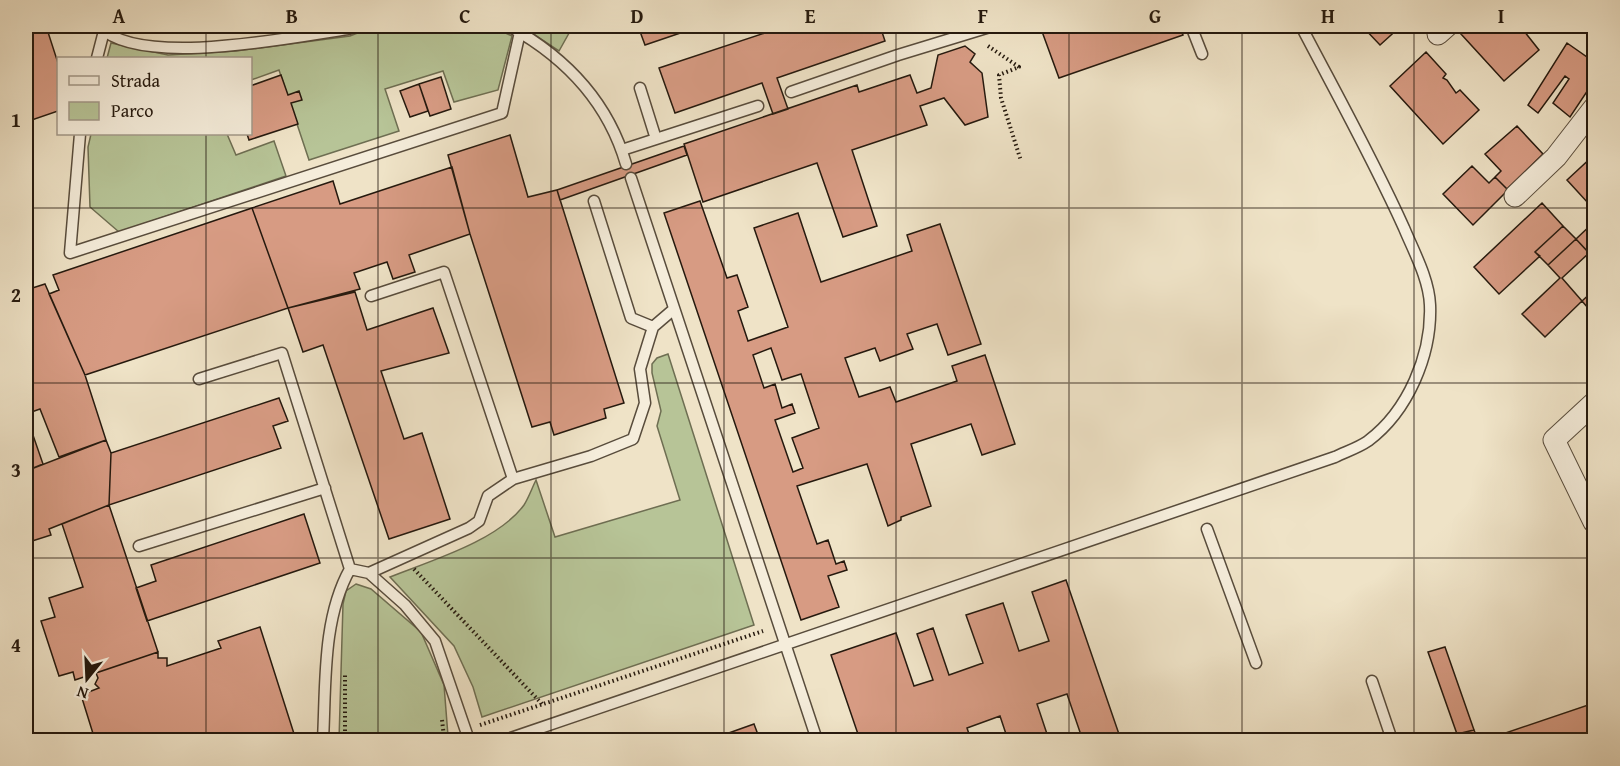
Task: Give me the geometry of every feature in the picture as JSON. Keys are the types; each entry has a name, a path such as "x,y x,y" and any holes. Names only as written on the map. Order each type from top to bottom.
{"street":[{"path":"1515,196 1556,157 1594,108"},
{"path":"1594,403 1554,440 1594,522"}],"lane":[{"path":"102,28 112,37 168,49 235,45 357,26"},
{"path":"509,26 580,79 618,137 626,164"},
{"path":"791,92 898,55 993,26"},
{"path":"1191,26 1202,54"},
{"path":"505,741 1335,457 1367,441 1391,417 1420,372 1427,344 1430,304 1420,265 1391,200 1301,26"},
{"path":"97,57 102,28"},
{"path":"80,135 70,253 502,113 520,32"},
{"path":"640,88 656,139"},
{"path":"622,150 758,106"},
{"path":"631,178 817,741"},
{"path":"594,201 631,318 653,327"},
{"path":"371,296 444,272 513,479"},
{"path":"369,573 479,521 488,496 513,479 591,456 633,439 645,403 640,369 653,327 674,309"},
{"path":"199,379 282,353 350,569 342,584 330,633 323,741"},
{"path":"139,546 325,488"},
{"path":"1207,529 1256,663"},
{"path":"350,569 369,573 405,605 435,641 467,735"},
{"path":"1372,681 1392,741"}],"path":[{"path":"971,34 1019,67 999,75 1001,98 1022,161"},
{"path":"403,558 559,722"},
{"path":"434,741 444,737 467,735 542,704 778,626"},
{"path":"345,672 345,741"},
{"path":"442,716 444,737"}],"green space":[{"path":"375,26 491,26 512,36 498,90 454,102 443,71 385,89 399,131 309,160 279,70 252,80 252,57 107,57 111,43 168,55 236,51 350,36"},
{"path":"521,26 573,26 559,51"},
{"path":"91,135 227,135 236,155 274,141 286,176 119,232 90,207 88,147"},
{"path":"668,354 754,625 482,717 473,687 454,646 390,577 443,557 498,529 524,505 536,480 555,537 680,500 657,426 661,411 652,373 652,364 657,358"},
{"path":"356,584 371,589 421,632 444,685 448,736 432,740 339,740 343,604 346,591"}],"building":[{"path":"46,26 57,60 57,111 26,122 26,33"},
{"path":"638,26 701,26 645,45"},
{"path":"786,26 880,26 885,41 777,78 788,109 773,114 762,83 675,113 659,68"},
{"path":"1040,26 1180,26 1183,35 1059,78"},
{"path":"1362,26 1401,26 1380,45"},
{"path":"1469,26 1520,26 1539,50 1504,81 1461,34"},
{"path":"1567,43 1594,62 1594,81 1570,117 1553,103 1569,79 1565,76 1538,113 1528,105"},
{"path":"965,46 975,54 970,62 982,73 988,117 965,125 944,98 920,106 927,125 852,150 877,226 843,237 817,163 703,202 684,144 857,85 859,92 910,75 917,93 931,88 938,55"},
{"path":"1426,52 1446,74 1443,78 1456,93 1460,90 1479,110 1443,144 1390,86"},
{"path":"281,75 288,95 299,91 302,100 291,103 298,124 249,140 247,135 252,135 252,85"},
{"path":"441,77 451,109 430,116 419,84"},
{"path":"419,84 428,111 410,117 400,91"},
{"path":"1517,126 1543,154 1507,189 1495,177 1501,171 1485,154"},
{"path":"510,135 528,197 557,190 624,403 604,409 606,418 554,435 550,422 532,427 470,234 448,155"},
{"path":"684,146 687,155 560,200 557,190"},
{"path":"1594,155 1594,197 1588,203 1567,180"},
{"path":"1472,166 1489,183 1495,177 1508,190 1473,225 1443,194"},
{"path":"452,167 470,234 409,255 415,272 393,279 387,262 354,273 360,289 288,308 252,208 333,181 340,204"},
{"path":"700,201 727,278 737,275 748,307 738,311 748,341 788,327 754,228 798,213 821,282 912,251 907,235 940,224 981,344 948,355 937,324 907,334 913,349 880,361 875,348 845,358 859,397 890,387 896,402 957,381 952,366 985,355 1015,444 982,455 971,424 911,444 931,506 901,517 901,520 888,526 867,464 797,486 817,544 828,540 836,564 844,561 847,570 828,576 839,607 801,620 664,213","holes":["771,348 782,380 801,374 819,428 792,438 803,468 793,472 775,420 795,413 792,404 782,408 775,384 764,388 753,355"]},
{"path":"1542,203 1563,226 1535,252 1540,256 1499,294 1474,267"},
{"path":"252,208 288,308 85,375 49,294 59,290 53,275"},
{"path":"1594,222 1594,247 1589,253 1576,239"},
{"path":"1563,226 1576,239 1548,265 1535,252"},
{"path":"1576,239 1589,253 1562,278 1582,301 1545,337 1522,314 1560,278 1548,265"},
{"path":"45,284 85,375 106,440 59,457 40,409 26,414 26,290"},
{"path":"1594,290 1594,315 1582,301"},
{"path":"355,292 367,330 433,308 449,353 381,371 404,439 422,433 450,519 389,539 323,345 303,352 288,308"},
{"path":"279,398 288,421 273,426 281,448 109,505 111,453"},
{"path":"26,415 43,464 26,471"},
{"path":"106,440 111,453 109,505 49,529 51,535 26,543 26,471"},
{"path":"109,505 158,652 75,680 73,672 59,676 41,621 55,617 49,598 83,587 62,524"},
{"path":"304,514 320,563 147,621 136,588 156,581 151,565"},
{"path":"1066,580 1121,740 1076,740 1082,738 1067,694 1037,704 1049,740 1008,740 1000,716 967,728 971,740 953,740 950,733 929,740 860,740 831,655 896,633 914,686 933,680 917,634 933,628 949,675 983,663 966,615 1003,603 1019,651 1049,641 1032,592"},
{"path":"260,627 296,740 95,740 81,695 99,688 95,684 98,678 96,673 158,652 158,658 167,658 167,666 221,648 218,641"},
{"path":"1445,647 1474,730 1457,734 1428,652"},
{"path":"1594,703 1594,740 1485,740"},
{"path":"754,724 760,740 709,740"},
{"path":"1474,730 1478,740 1459,740 1457,734"}]}
